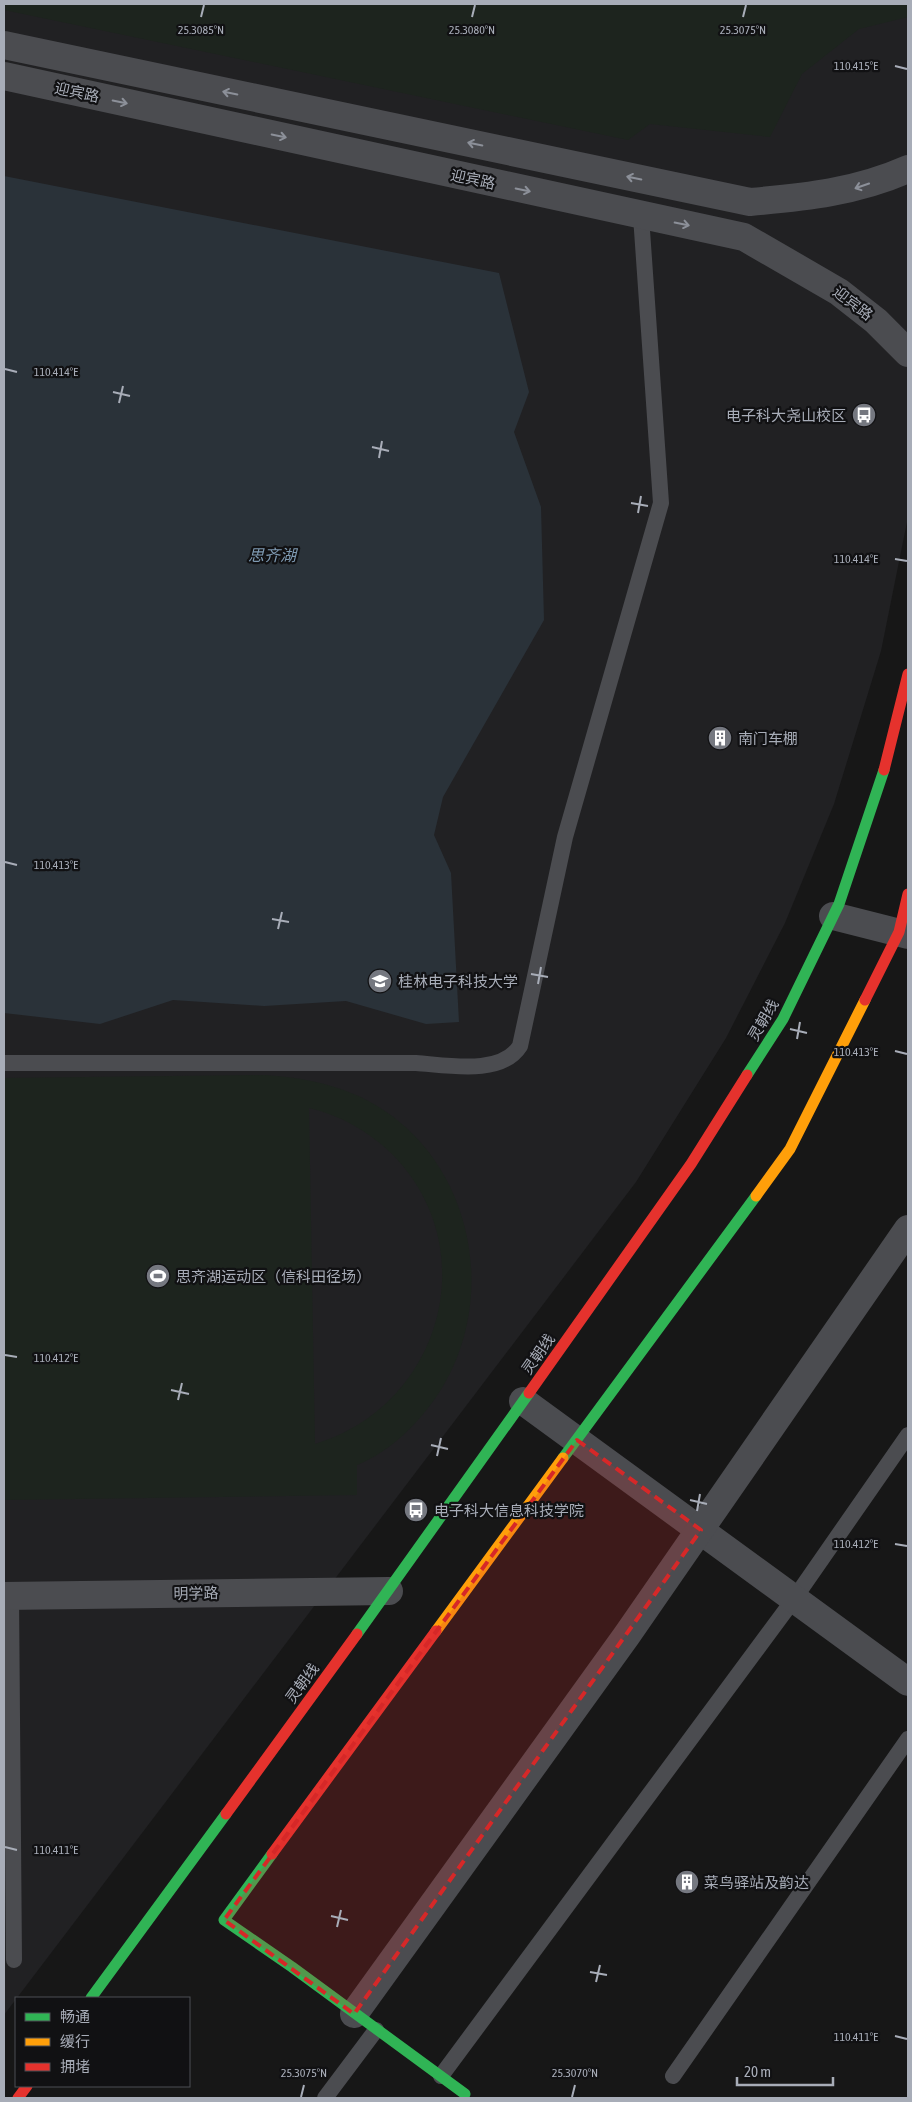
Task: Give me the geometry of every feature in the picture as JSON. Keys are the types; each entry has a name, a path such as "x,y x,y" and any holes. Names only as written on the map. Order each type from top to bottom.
{"main road":[{"name":"灵朝线","path":"92,1997 389,1591 691,1164 783,1020 839,904 884,770 908,674"},
{"path":"465,2094 224,1920 790,1149 904,934 908,894"},
{"path":"18,2098 26,2087"}],"street":[{"name":"迎宾路","path":"4,45 750,202 796,198 855,189 908,169"},
{"name":"迎宾路","path":"4,76 744,237 839,292 876,321 908,354"},
{"path":"833,916 904,934"},
{"path":"354,2014 701,1530 908,1229"},
{"path":"523,1401 908,1682"},
{"name":"明学路","path":"7,1596 389,1591"}],"lane":[{"path":"4,1063 416,1063 480,1066 500,1063 517,1052 520,1046 565,837 661,502 641,216"},
{"path":"441,2076 794,1599 908,1434"},
{"path":"7,1596 14,1960"},
{"path":"673,2076 908,1738"},
{"path":"325,2098 376,2030"}],"highlighted area":[{"path":"577,1440 701,1530 354,2014 224,1920"}],"shaded area":[{"name":"桂林电子科技大学","path":"4,4 908,4 908,517 881,651 834,804 785,923 726,1038 636,1182 18,1997 15,1997 15,2001 4,2015"},
{"path":"4,4 908,4 908,17 859,29 802,74 770,137 650,124 628,140 4,10"},
{"name":"思齐湖运动区（信科田径场）","path":"265,1075 288,1077 322,1083 356,1095 394,1118 425,1147 448,1183 464,1222 471,1264 470,1306 460,1348 442,1388 416,1423 394,1443 382,1452 357,1465 357,1495 4,1500 4,1078","holes":["309,1108 353,1125 382,1145 391,1153 420,1191 437,1233 442,1276 436,1320 420,1360 394,1396 359,1424 315,1444"]}],"water":[{"name":"思齐湖","path":"4,176 499,273 529,392 514,432 541,507 544,620 443,797 434,835 451,873 459,1022 426,1024 346,1001 264,1006 173,1000 100,1024 4,1013"}],"traffic: fast":[{"path":"747,1075 783,1019 839,904 884,770"},
{"path":"563,1458 756,1196"},
{"path":"357,1634 529,1393"},
{"path":"92,1997 226,1814"},
{"path":"272,1854 224,1920 292,1967 465,2094"}],"traffic: slow":[{"path":"756,1196 790,1149 865,1000"},
{"path":"436,1631 563,1458"}],"traffic: jam":[{"path":"884,770 908,674"},
{"path":"865,1000 899,932 908,894"},
{"path":"529,1393 691,1164 747,1075"},
{"path":"272,1854 436,1631"},
{"path":"226,1814 357,1634"},
{"path":"18,2098 26,2087"}],"place":[{"name":"电子科大尧山校区","path":"864,415"},
{"name":"南门车棚","path":"720,738"},
{"name":"桂林电子科技大学","path":"380,981"},
{"name":"思齐湖运动区（信科田径场）","path":"158,1276"},
{"name":"电子科大信息科技学院","path":"416,1510"},
{"name":"菜鸟驿站及韵达","path":"687,1882"}]}
